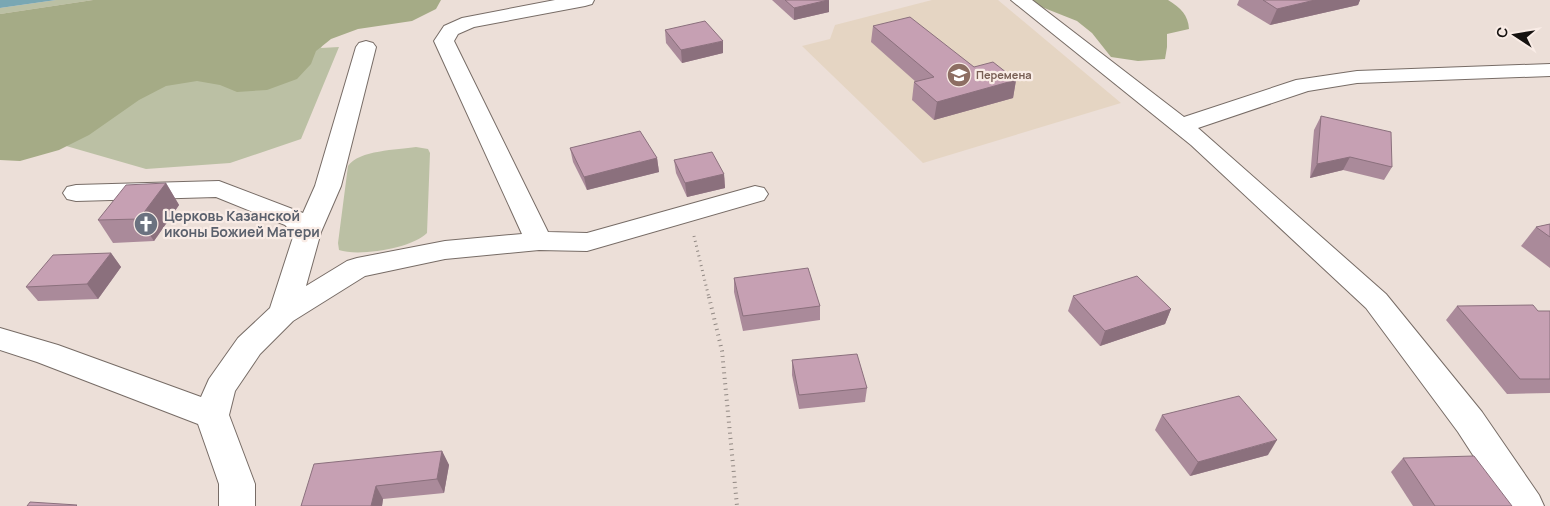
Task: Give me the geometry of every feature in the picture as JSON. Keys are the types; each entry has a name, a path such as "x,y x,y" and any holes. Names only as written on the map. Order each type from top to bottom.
{"street":[{"path":"539,241 444,41 451,30 469,22 585,0"},
{"path":"1020,0 1200,140 1376,301 1470,422 1526,506"},
{"path":"283,313 308,232 328,186 366,47"},
{"path":"1180,126 1304,85 1356,77 1550,70"},
{"path":"76,193 219,189 294,219 308,232"},
{"path":"237,506 237,484 212,415 220,388 244,353 283,313 357,268 444,250 539,241 587,242 755,194"},
{"path":"0,339 47,353 212,415"}],"path":[{"path":"688,214 722,352 737,506"}],"shaded area":[{"name":"Перемена","path":"932,0 998,0 1121,103 923,163 802,46 830,39 835,25"}],"green space":[{"path":"56,0 93,0 0,14 0,8"},
{"path":"93,0 441,0 436,9 412,21 358,29 331,39 316,51 311,64 297,79 267,90 237,92 220,85 197,81 166,86 139,100 89,135 59,150 20,161 0,160 0,14"},
{"path":"1024,0 1168,0 1183,12 1189,29 1167,34 1165,59 1138,61 1111,57 1092,33 1077,21"},
{"path":"335,16 321,48 339,47 301,139 230,163 146,169 28,135"},
{"path":"416,147 428,149 430,153 427,233 410,243 385,250 348,252 339,250 338,243 348,166 353,161 369,154"}],"water":[{"path":"0,0 56,0 0,8"}],"building":[{"path":"785,0 828,0 794,8"},
{"path":"1263,0 1315,0 1277,9"},
{"path":"910,17 974,67 993,62 1016,80 937,102 914,82 934,77 873,26"},
{"path":"705,21 723,41 681,50 665,30"},
{"path":"1321,116 1391,132 1392,167 1350,157 1317,164"},
{"path":"640,131 657,158 584,177 570,148"},
{"path":"712,152 724,174 685,183 674,160"},
{"path":"166,183 139,219 98,220 126,185"},
{"path":"1550,224 1550,237 1536,227"},
{"path":"111,253 87,284 26,287 53,255"},
{"path":"808,268 820,306 743,316 734,278"},
{"path":"1137,276 1171,309 1105,331 1073,296"},
{"path":"1533,305 1538,311 1550,311 1550,379 1520,379 1457,306"},
{"path":"857,354 867,388 799,395 792,360"},
{"path":"1239,396 1277,440 1198,462 1162,415"},
{"path":"442,451 437,479 376,486 371,506 301,506 314,464"},
{"path":"1474,456 1512,506 1435,506 1403,458"},
{"path":"30,502 77,505 27,506"}],"place":[{"name":"Перемена","path":"959,75"},
{"name":"Церковь Казанской иконы Божией Матери","path":"146,224"}]}
